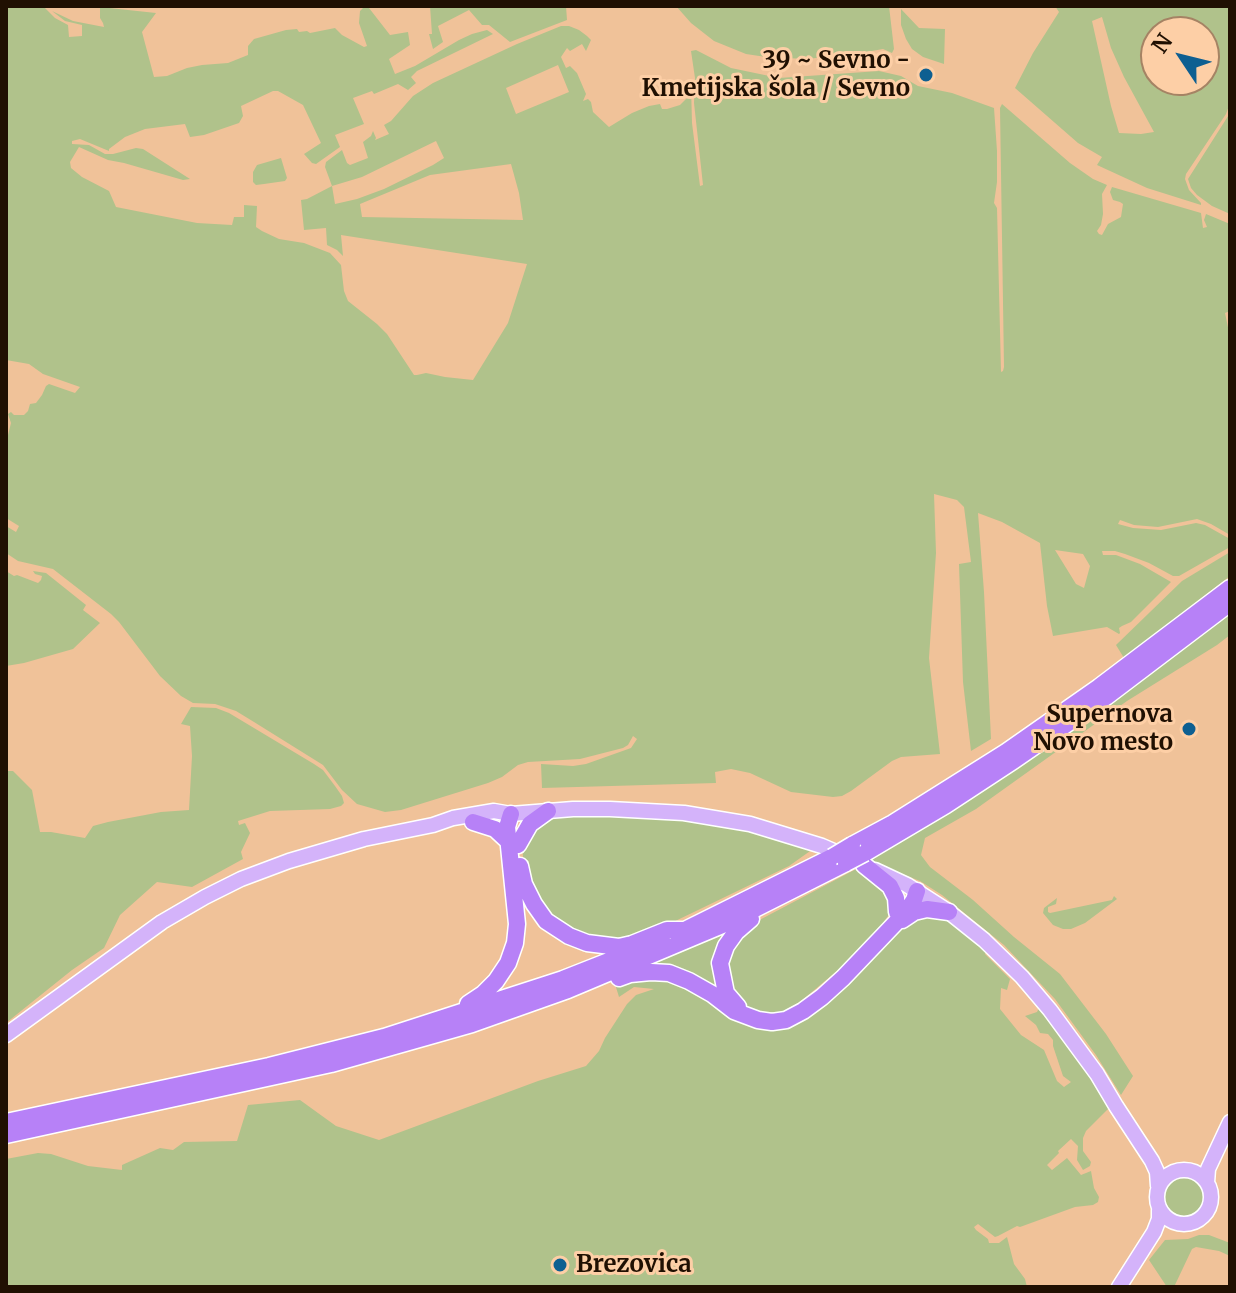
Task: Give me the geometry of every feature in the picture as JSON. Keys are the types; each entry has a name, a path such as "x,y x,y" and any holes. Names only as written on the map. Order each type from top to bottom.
{"highway":[{"path":"860,854 893,823 1006,752 1099,687 1230,588"},
{"path":"6,1122 269,1066 416,1028 563,979 686,930 839,860 860,854 946,805 1106,697 1230,603"},
{"path":"416,1028 429,1018 465,1006 483,994 508,963 517,924 513,844 530,824 548,811"},
{"path":"511,814 507,827 524,884 546,921 587,943 619,947 667,930 686,930"},
{"path":"473,822 495,829 513,844"},
{"path":"860,854 890,886 896,898 893,922"},
{"path":"6,1135 331,1064 472,1024 587,983 725,924 783,896 839,860"},
{"path":"587,983 602,984 630,974 669,973 712,994 734,1011 758,1020 786,1020 803,1011 843,978 893,922 907,897 917,891"},
{"path":"749,1016 726,993 720,963 726,946 736,932 749,920 773,907 783,896"},
{"path":"893,922 921,910 949,912"}],"main road":[{"path":"6,1035 162,922 205,897 289,861 364,839 433,825 548,811 610,809 684,813 750,824 860,854 949,912 998,953 1050,1010 1097,1074 1157,1172 1158,1225 1119,1287"},
{"path":"433,825 494,811 511,814"},
{"path":"1140,1255 1160,1232 1168,1227 1197,1221 1209,1208 1208,1169 1230,1122"},
{"path":"1158,1186 1169,1174 1201,1165 1223,1136"},
{"path":"1152,1161 1160,1167 1201,1176 1207,1183"},
{"path":"1159,1210 1172,1222 1180,1224"}],"green space":[{"path":"6,6 43,6 68,25 69,37 82,36 82,25 65,21 52,11 73,21 104,27 100,7 156,13 142,32 154,77 202,65 228,63 248,55 248,46 254,39 286,30 310,33 335,28 364,47 367,46 359,23 363,8 369,8 390,35 408,32 410,45 389,59 395,74 472,34 487,30 493,34 417,71 411,77 416,83 408,90 398,84 374,94 372,91 353,98 364,124 335,135 340,147 316,164 304,154 321,143 303,105 278,91 241,106 243,116 239,123 204,135 190,137 185,124 145,129 125,137 109,151 80,139 72,141 72,144 89,145 105,154 143,149 190,179 183,180 108,160 79,147 70,162 71,168 82,177 109,191 116,207 197,223 232,225 234,217 244,217 244,205 257,206 256,227 262,231 330,253 341,265 348,301 387,334 414,375 426,373 473,380 508,323 527,264 341,235 343,256 327,245 326,228 304,230 301,200 332,186 326,162 342,150 350,165 368,158 363,142 373,131 375,140 389,134 384,125 413,96 433,83 561,26 579,30 591,40 586,51 582,44 570,51 567,48 561,57 566,68 570,66 577,73 586,94 583,101 588,99 591,102 593,112 609,127 649,106 660,104 662,109 667,109 680,105 688,97 691,86 700,186 703,185 691,51 696,50 731,68 779,78 879,71 994,108 997,182 994,203 997,208 1001,372 1004,367 1002,104 1070,163 1107,185 1102,194 1103,214 1097,231 1099,234 1102,235 1108,224 1121,217 1123,204 1113,200 1112,187 1201,213 1203,228 1207,227 1204,220 1206,214 1230,224 1230,311 1225,313 1230,337 1230,535 1197,519 1158,527 1120,520 1118,524 1161,530 1196,523 1230,539 1230,547 1179,576 1125,554 1102,551 1103,555 1116,555 1140,564 1171,582 1131,622 1119,628 1119,634 1107,627 1053,636 1040,543 978,513 991,739 971,751 963,682 959,564 971,562 964,507 957,500 934,494 936,553 929,658 940,754 901,757 851,791 833,797 791,792 750,773 731,769 715,772 716,783 542,788 541,764 586,764 631,748 637,739 633,736 623,748 580,759 528,762 488,783 401,810 385,812 357,804 323,765 236,711 215,704 193,703 181,696 160,676 111,614 53,569 18,561 6,553 6,526 16,532 19,526 6,518 6,443 11,423 8,414 24,415 49,384 75,393 80,387 43,374 29,364 6,360","holes":["558,65 569,92 516,114 506,88","436,141 444,158 384,189 335,204 332,186 362,177","511,164 523,220 362,217 360,204 430,175","1055,550 1083,554 1090,566 1084,588 1076,584"]},
{"path":"430,6 566,6 567,20 510,42 489,25 482,25 469,10 438,26 443,42 433,49 429,34 432,34"},
{"path":"676,6 889,6 894,49 892,53 883,49 806,59 746,54 714,41"},
{"path":"1055,6 1230,6 1230,103 1185,179 1201,205 1147,188 1097,165 1102,157 1078,143 1015,88 1059,12","holes":["1102,17 1124,77 1154,132 1119,133 1092,21"]},
{"path":"901,9 919,28 945,29 944,64 923,57 912,49 901,25"},
{"path":"1230,113 1230,214 1197,195 1188,179"},
{"path":"281,158 287,178 285,181 256,185 253,182 257,165"},
{"path":"1230,552 1230,576 1124,658 1116,645 1182,581"},
{"path":"6,571 38,583 42,576 33,571 46,573 86,605 83,610 100,623 73,649 6,666"},
{"path":"1230,610 1230,635 1127,701 976,809 925,838 921,855 930,867 1060,974 1106,1034 1133,1076 1121,1095 1055,999 1004,945 920,881 869,861 1002,779 1136,683"},
{"path":"191,707 216,708 229,713 314,764 323,770 344,803 330,809 270,811 238,821 239,825 245,823 250,833 241,852 243,859 192,887 157,882 120,915 104,948 6,1023 6,771 13,771 32,790 40,832 85,838 93,826 161,812 189,810 190,726 181,724"},
{"path":"609,813 686,819 726,826 813,849 789,866 665,926 628,939 599,942 563,929 537,901 524,865 522,847 524,837 548,816"},
{"path":"860,867 888,888 890,913 879,929 844,965 800,1002 782,1012 764,1014 740,1004 730,993 725,954 750,925"},
{"path":"1114,896 1117,899 1085,923 1071,929 1053,925 1043,913 1044,908 1057,898 1056,904 1048,907 1048,912 1112,900"},
{"path":"912,916 946,918 986,951 985,954 1010,979 1007,990 1001,988 1000,1009 1021,1035 1044,1050 1057,1081 1064,1087 1071,1082 1063,1076 1053,1040 1048,1034 1040,1033 1025,1016 1037,1012 1039,1008 1026,986 1112,1105 1083,1138 1083,1151 1091,1162 1090,1166 1083,1170 1077,1160 1078,1146 1071,1139 1047,1165 1052,1170 1067,1158 1081,1175 1091,1171 1098,1202 1017,1226 995,1237 978,1224 974,1227 989,1243 999,1243 1007,1237 1014,1264 1027,1287 6,1287 6,1159 38,1153 51,1154 88,1166 122,1170 122,1165 160,1148 173,1150 184,1142 237,1141 248,1105 300,1100 336,1126 379,1140 586,1066 599,1051 627,1004 636,995 654,989 634,987 619,997 615,984 667,975 783,1026"},
{"path":"727,932 718,993 666,966 650,964"},
{"path":"1184,1177 1199,1183 1205,1198 1199,1213 1184,1219 1169,1213 1163,1198 1169,1183"},
{"path":"1209,1235 1230,1243 1230,1256 1196,1247 1192,1249 1174,1287 1167,1287 1149,1260 1165,1240"}],"place":[{"name":"39 ~ Sevno - Kmetijska šola / Sevno","path":"926,75"},
{"name":"Supernova Novo mesto","path":"1189,729"},
{"name":"Brezovica","path":"560,1265"}]}
